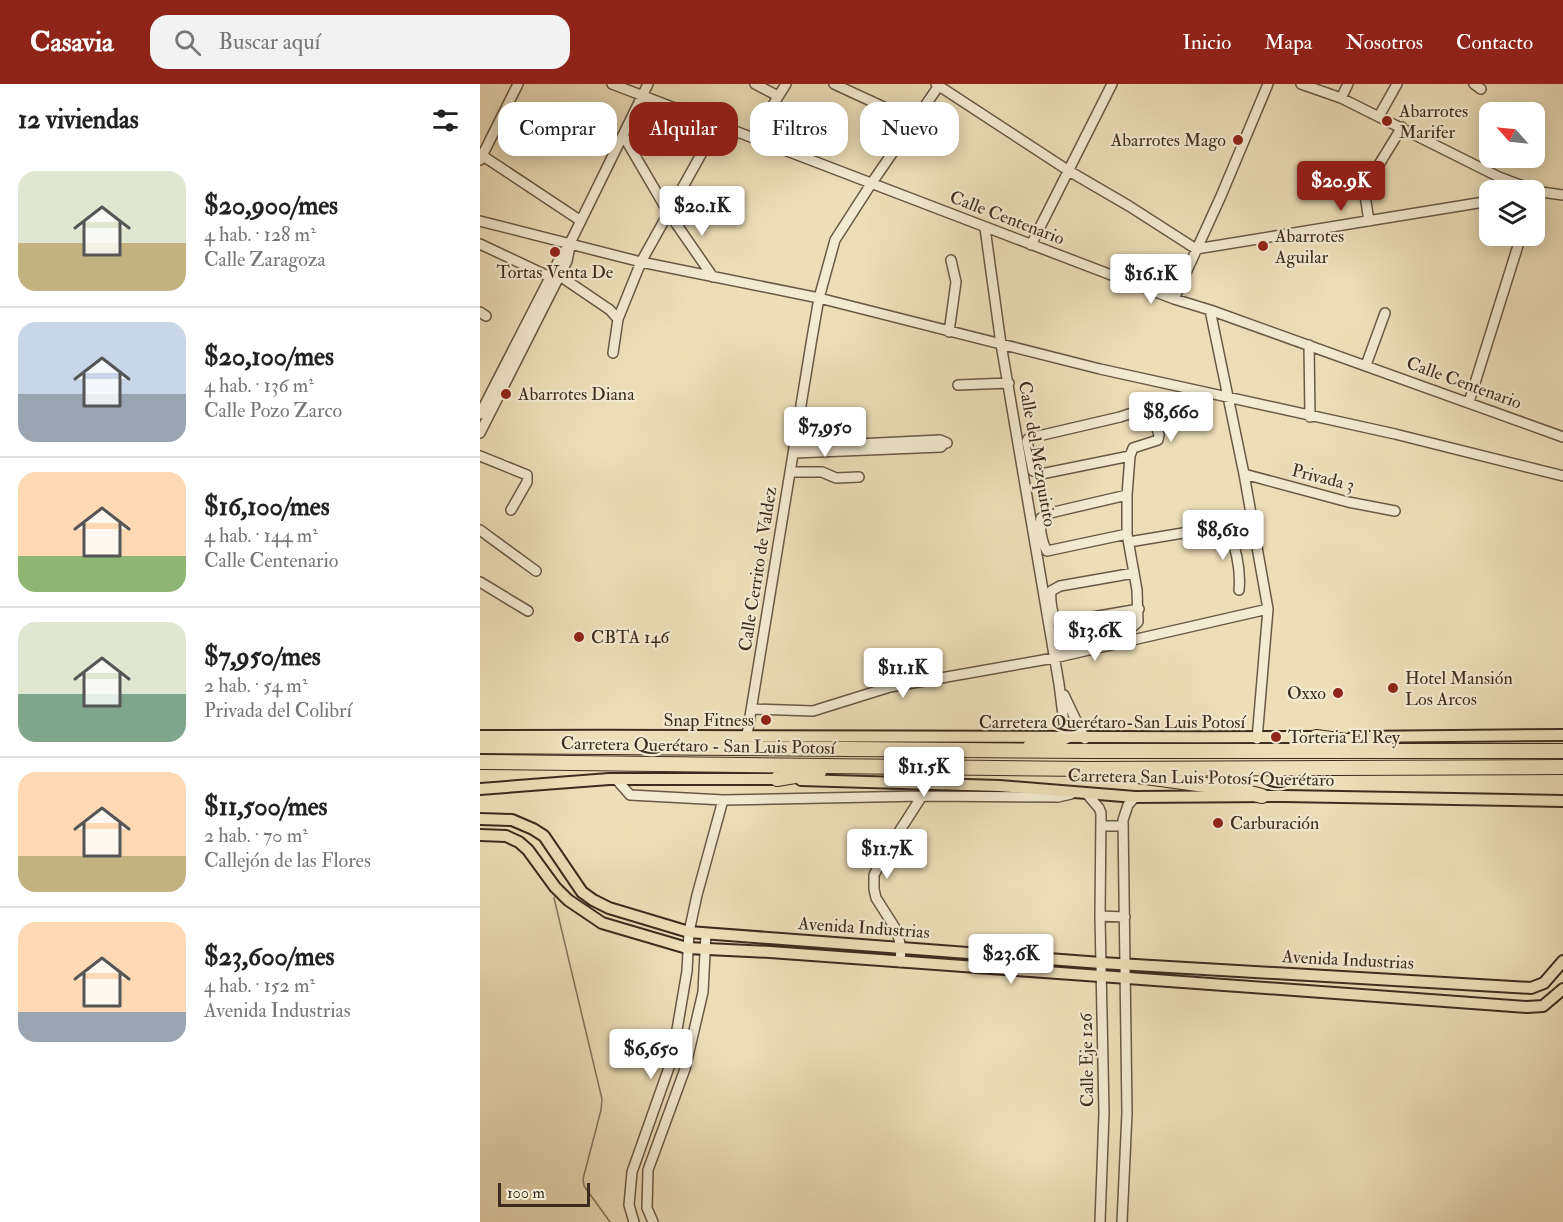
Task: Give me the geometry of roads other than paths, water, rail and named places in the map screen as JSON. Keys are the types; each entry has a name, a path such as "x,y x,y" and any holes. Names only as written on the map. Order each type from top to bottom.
{"highway":[{"path":"1316,737 1436,752"},
{"path":"1008,750 1064,739"},
{"name":"Carretera Querétaro - San Luis Potosí","path":"480,746 1563,751"},
{"name":"Carretera Querétaro - San Luis Potosí","path":"480,762 1089,769 1563,767"},
{"path":"777,779 855,766"},
{"path":"1089,769 1235,789 1262,796"}],"main road":[{"name":"Carretera Querétaro-San Luis Potosí","path":"480,736 747,735 1257,739 1563,735"},
{"name":"Carretera San Luis Potosí-Querétaro","path":"480,789 616,779 777,779 1000,786 1135,797 1262,796 1563,801"},
{"name":"Avenida Industrias","path":"480,819 512,820 544,836 582,891 593,900 609,908 689,932 1101,963 1531,988 1544,982 1563,961"},
{"name":"Avenida Industrias","path":"480,835 506,836 519,842 568,900 602,923 687,948 770,952 1481,1005 1543,1006 1563,989"},
{"path":"1323,976 1323,994"},
{"path":"1481,984 1481,1005"}],"street":[{"path":"518,84 481,157 581,221"},
{"name":"Calle Centenario","path":"612,84 658,102"},
{"path":"538,311 550,278 570,243 648,84"},
{"path":"755,84 778,96"},
{"path":"774,102 786,84"},
{"path":"834,84 873,102"},
{"path":"1031,245 1112,84"},
{"path":"1174,299 1221,196 1268,84"},
{"path":"1300,84 1341,98 1506,180"},
{"path":"1341,98 1348,84"},
{"path":"1379,116 1397,84"},
{"path":"938,85 1069,171 1196,249 1479,203"},
{"name":"Calle Cerrito de Valdez","path":"927,102 938,85"},
{"path":"1369,221 1364,189 1402,127"},
{"path":"623,135 668,212 712,278"},
{"path":"613,353 618,320 641,262 700,156"},
{"name":"Calle Centenario","path":"801,156 1174,299 1563,436"},
{"name":"Calle Cerrito de Valdez","path":"747,735 819,298 835,240 890,156"},
{"path":"1545,193 1563,195"},
{"path":"480,221 641,262 819,298 949,332 1310,417 1395,434 1563,476"},
{"name":"Calle del Mezquitito","path":"985,228 1001,344 1059,684 1064,739"},
{"path":"480,414 560,276 567,261 570,243"},
{"path":"480,244 550,278"},
{"path":"1469,402 1518,246"},
{"path":"949,332 956,282 951,260"},
{"path":"560,276 610,310 618,320"},
{"path":"1210,310 1244,474 1268,609 1257,739"},
{"path":"1366,365 1385,313"},
{"path":"1309,345 1310,417"},
{"path":"480,433 500,383"},
{"path":"958,385 1009,383"},
{"path":"1150,407 1159,435 1158,440 1132,452 1041,474 1034,473 1028,439 1120,417 1150,407 1190,417"},
{"path":"794,450 921,445 941,447 946,443"},
{"path":"1132,452 1127,495 1128,538 1138,612"},
{"path":"480,456 527,475 527,482 511,510"},
{"path":"791,472 822,472 836,478 859,477"},
{"name":"Privada 3","path":"1244,474 1348,502 1395,511"},
{"path":"1127,495 1050,513 1041,518 1044,547 1047,551 1236,524"},
{"path":"1224,526 1231,535 1240,574 1239,590"},
{"path":"480,530 536,571"},
{"path":"1134,573 1060,586 1051,591 1055,619 1058,623 1138,612"},
{"path":"480,582 528,611"},
{"path":"752,709 813,711 890,687 1053,653 1129,634 1268,609"},
{"path":"1129,634 1131,619 1138,612"},
{"name":"Calle del Mezquitito","path":"1059,684 1085,739"},
{"path":"616,779 630,795 723,800 922,796 1058,797 1073,793"},
{"name":"Calle Eje 126","path":"1087,794 1099,807 1101,826 1100,916 1104,1113 1100,1222"},
{"path":"900,962 901,948 897,931 876,898 874,876 886,852 922,796"},
{"path":"1122,1222 1127,1113 1127,964 1123,826 1128,805 1135,797"},
{"path":"634,1222 629,1205 632,1172 672,1059 687,971 689,932 723,800"},
{"path":"1101,826 1123,826"},
{"path":"1100,916 1125,917"},
{"path":"653,1222 647,1208 648,1170 685,1069 703,992 706,934"}],"waterway":[{"path":"554,898 602,1099 583,1179 584,1186 610,1222"}],"place":[{"name":"Abarrotes Marifer","path":"1387,121"},
{"name":"Abarrotes Mago","path":"1238,140"},
{"name":"Abarrotes Aguilar","path":"1263,246"},
{"name":"Tortas Venta De","path":"555,252"},
{"name":"Abarrotes Diana","path":"506,394"},
{"name":"CBTA 146","path":"579,637"},
{"name":"Hotel Mansión Los Arcos","path":"1393,688"},
{"name":"Oxxo","path":"1338,693"},
{"name":"Snap Fitness","path":"766,720"},
{"name":"Torteria El Rey","path":"1276,737"},
{"name":"Carburación","path":"1218,823"}]}
